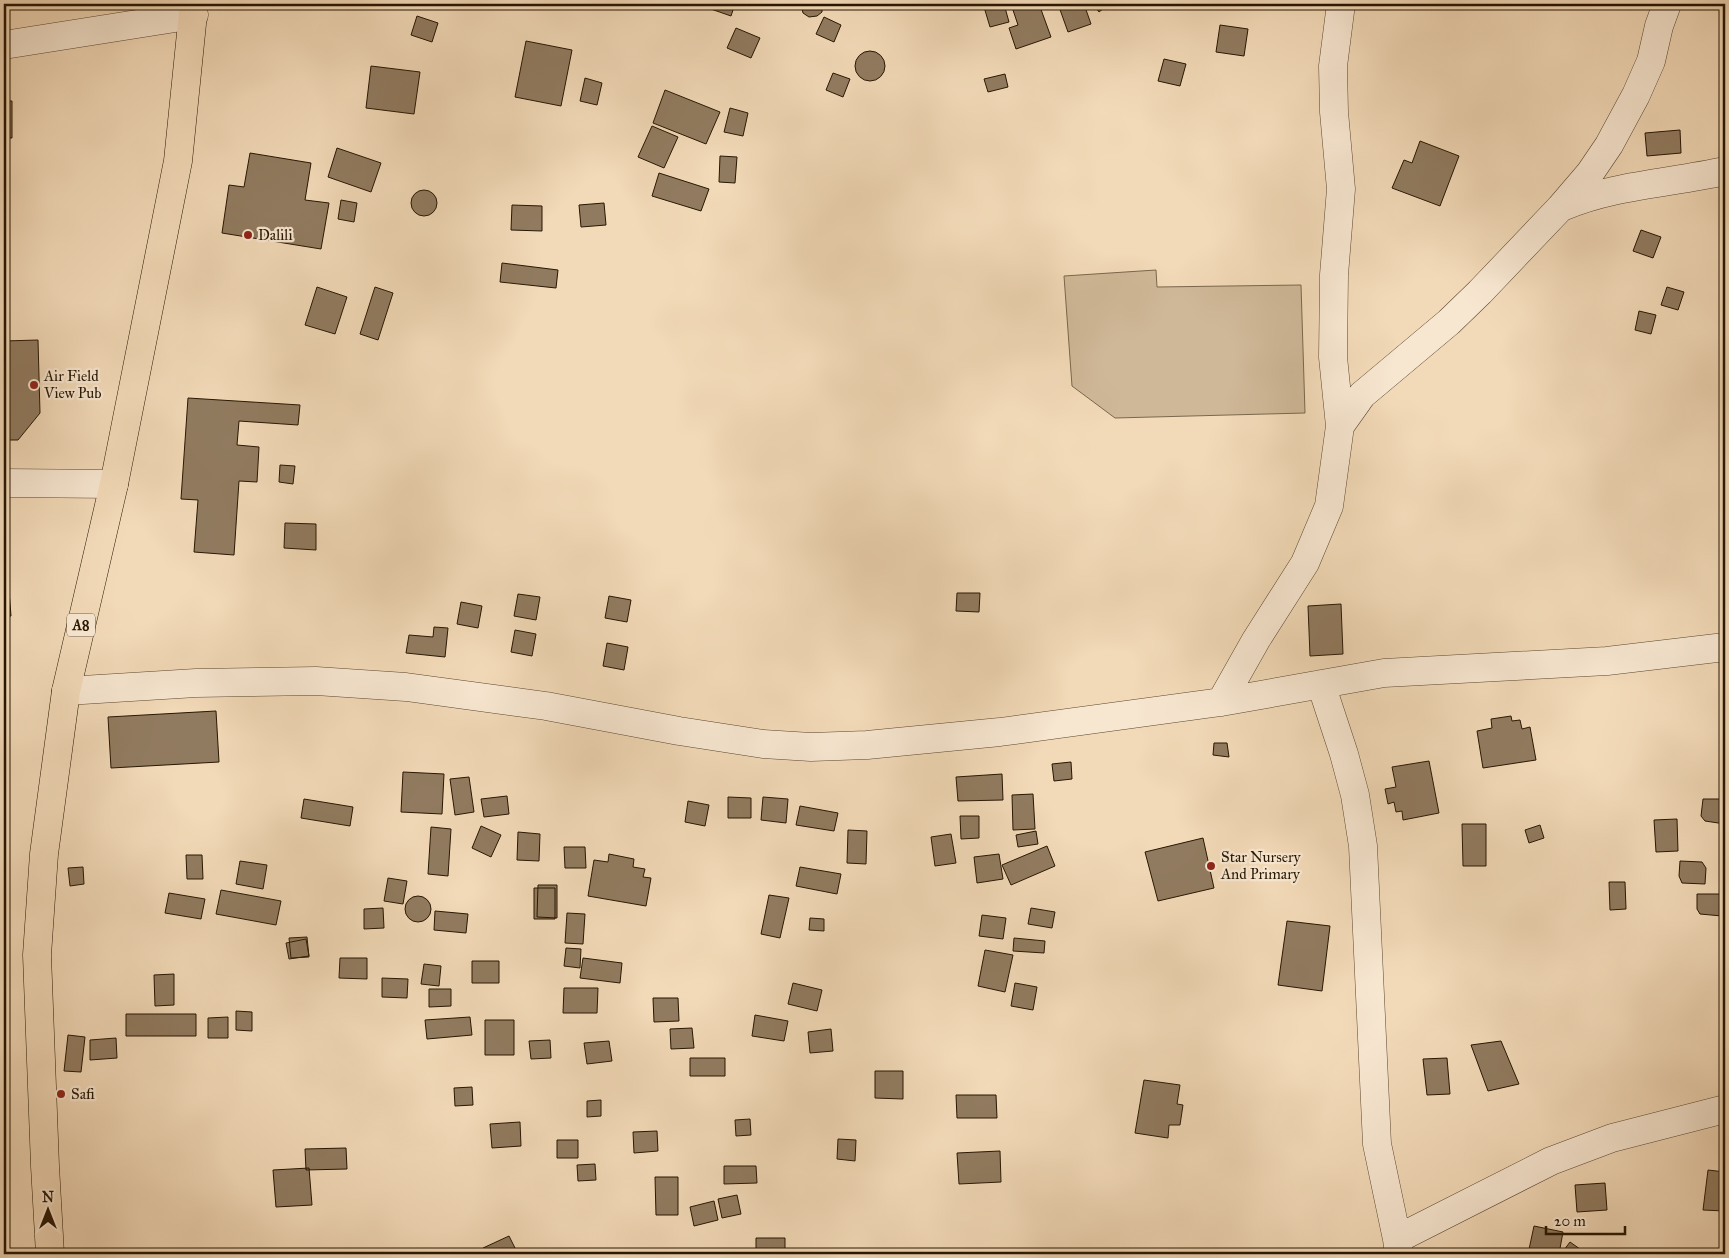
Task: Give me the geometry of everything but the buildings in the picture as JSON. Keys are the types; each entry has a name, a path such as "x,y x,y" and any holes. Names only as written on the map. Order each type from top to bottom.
{"main road":[{"name":"A8","path":"50,1254 38,955 44,854 66,690 114,484 178,161 194,9"}],"street":[{"path":"1220,702 1256,640 1305,563 1328,506 1340,426 1333,357 1334,275 1341,189 1334,112 1333,66 1341,4"},
{"path":"1340,426 1362,395 1449,322 1560,208 1590,173 1609,145 1636,95 1651,61 1667,4"},
{"path":"4,45 194,9"},
{"path":"1560,208 1578,200 1616,190 1725,171"},
{"path":"4,483 114,484"},
{"path":"66,690 196,683 316,681 406,687 546,706 679,731 763,744 811,747 867,745 1000,732 1220,702 1384,673 1607,661 1725,647"},
{"path":"1321,684 1355,795 1364,846 1369,1002 1377,1144 1398,1247 1552,1162 1612,1138 1725,1109"}],"shaded area":[{"path":"1156,270 1157,287 1301,285 1305,413 1115,418 1072,386 1064,276"}],"place":[{"name":"Dalili","path":"248,235"},
{"name":"Air Field View Pub","path":"34,385"},
{"name":"Star Nursery And Primary","path":"1211,866"},
{"name":"Safi","path":"61,1094"}]}
